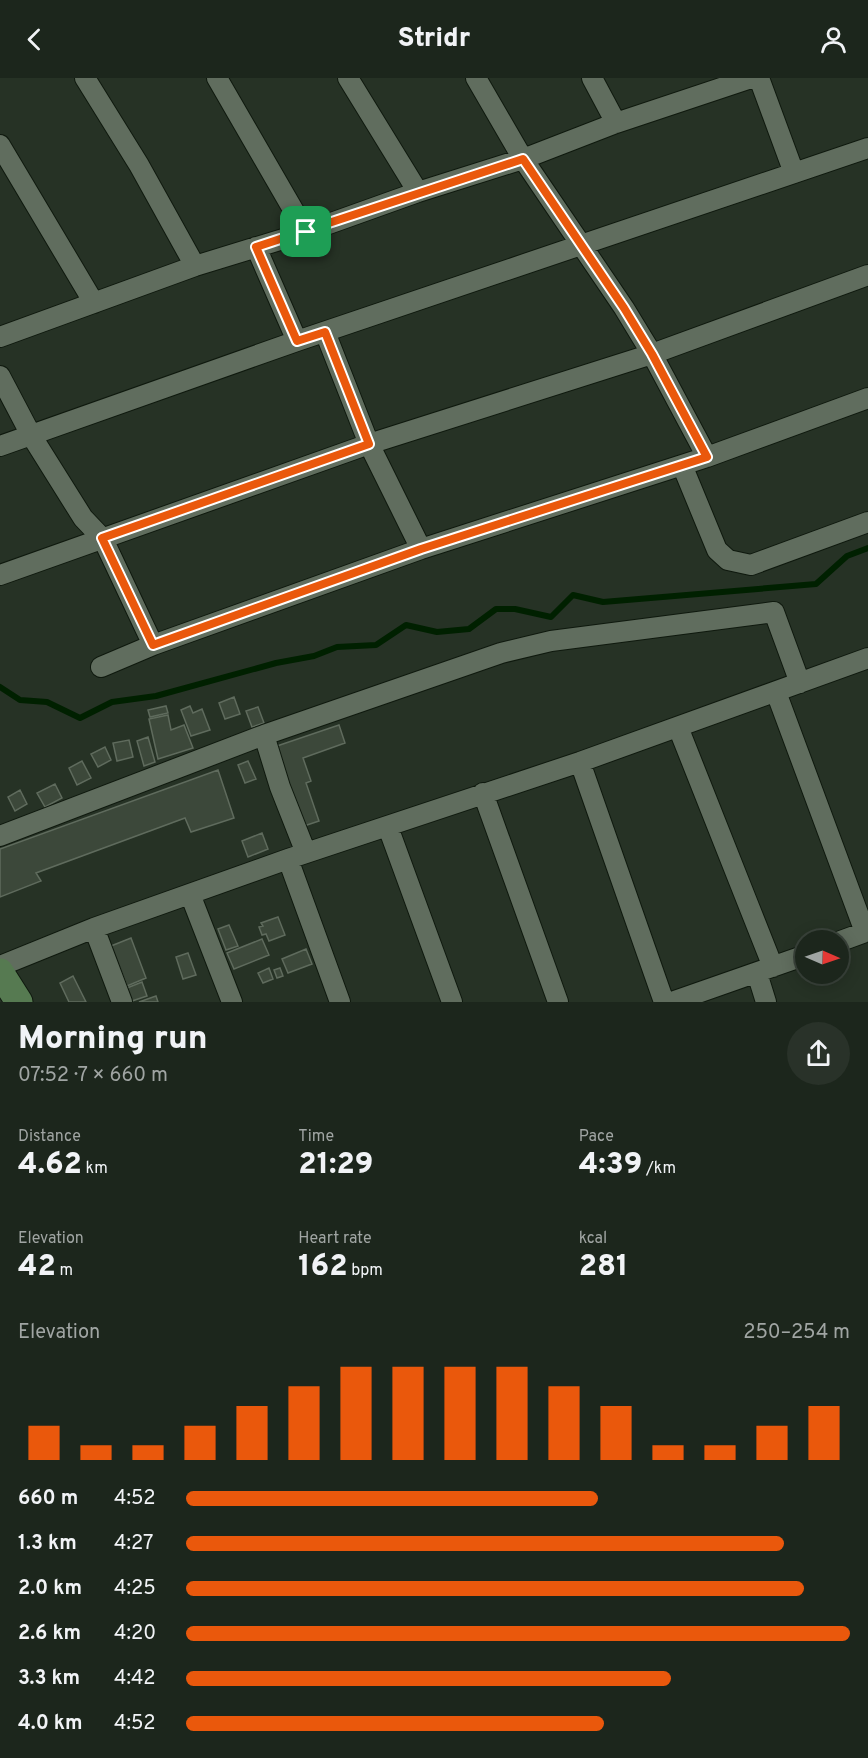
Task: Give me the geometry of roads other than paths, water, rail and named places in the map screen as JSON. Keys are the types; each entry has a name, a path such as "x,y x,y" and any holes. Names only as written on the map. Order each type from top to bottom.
{"street":[{"path":"84,78 139,165 195,266"},
{"path":"217,78 306,232"},
{"path":"348,78 418,192"},
{"path":"476,78 523,159 652,354 707,457"},
{"path":"592,78 616,123"},
{"path":"759,78 794,173"},
{"path":"0,337 195,266 306,232 418,192 523,159 616,123 742,79"},
{"path":"0,145 94,303"},
{"path":"0,446 297,341 868,148"},
{"path":"256,247 297,341"},
{"path":"0,575 369,444 652,354 868,275"},
{"path":"325,332 369,444 421,549"},
{"path":"0,376 32,435 83,518 102,538 153,645"},
{"path":"101,667 153,645 421,549 707,457 868,398"},
{"path":"682,465 717,550 728,560 752,565 868,522"},
{"path":"0,836 264,735 501,653 541,643 774,612 800,683"},
{"path":"0,966 94,928 288,859 580,762 868,658"},
{"path":"776,692 867,932 849,938"},
{"path":"678,727 765,970 766,1002"},
{"path":"264,735 280,787 306,853"},
{"path":"580,762 664,1002"},
{"path":"483,793 558,1002"},
{"path":"388,827 452,1002"},
{"path":"288,859 340,1002"},
{"path":"190,894 232,1002"},
{"path":"94,928 122,1002"},
{"path":"672,1002 795,959"},
{"path":"0,972 19,1002"}],"waterway":[{"path":"0,687 20,700 47,702 80,718 112,702 156,696 276,663 314,656 337,647 376,645 406,625 437,632 469,629 496,609 515,609 551,617 573,595 603,602 816,584 847,556 868,548"}]}
